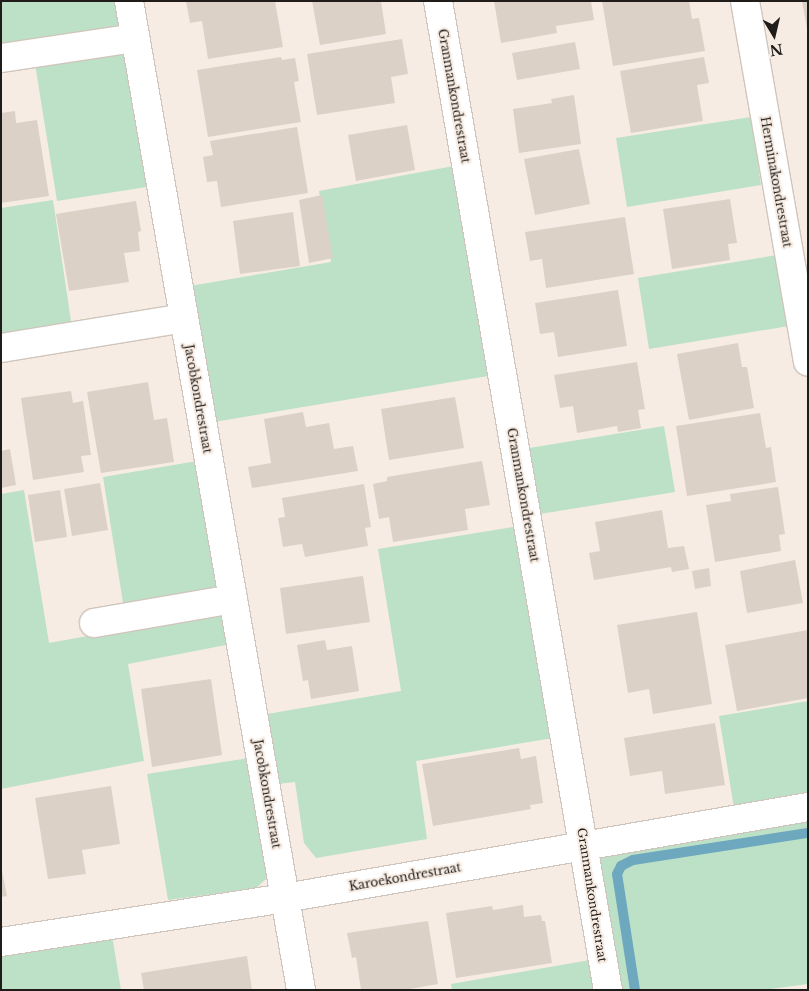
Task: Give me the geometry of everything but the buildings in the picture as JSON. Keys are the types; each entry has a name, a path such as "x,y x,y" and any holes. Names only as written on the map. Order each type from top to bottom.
{"street":[{"name":"Jacobkondrestraat","path":"129,1 300,990"},
{"name":"Granmankondrestraat","path":"438,1 608,990"},
{"name":"Herminakondrestraat","path":"745,1 808,362"},
{"path":"1,58 135,38"},
{"path":"1,348 184,318"},
{"path":"94,623 233,599"},
{"name":"Karoekondrestraat","path":"1,942 285,898 584,844 808,807"}],"green space":[{"path":"1,1 121,1 121,16 118,28 1,52"},
{"path":"117,52 127,54 153,186 57,201 35,64"},
{"path":"751,117 761,185 627,207 616,138"},
{"path":"459,165 494,375 214,422 190,286 331,262 319,191"},
{"path":"53,200 72,328 1,339 1,208"},
{"path":"777,255 789,326 649,349 638,278"},
{"path":"664,426 675,492 534,515 523,449"},
{"path":"197,461 218,593 124,609 103,477"},
{"path":"24,490 49,643 226,611 231,644 128,664 144,761 1,789 1,494"},
{"path":"519,526 553,738 416,761 427,839 316,858 304,843 295,782 278,784 267,714 401,691 378,549"},
{"path":"808,701 808,796 734,808 719,716"},
{"path":"249,758 268,872 266,879 256,888 168,900 147,774"},
{"path":"808,818 808,984 763,990 618,990 599,858 611,850"},
{"path":"112,935 121,990 1,990 1,952"},
{"path":"590,960 595,990 452,990 451,984"}],"waterway":[{"path":"635,990 617,874 621,866 633,860 808,833"}]}
